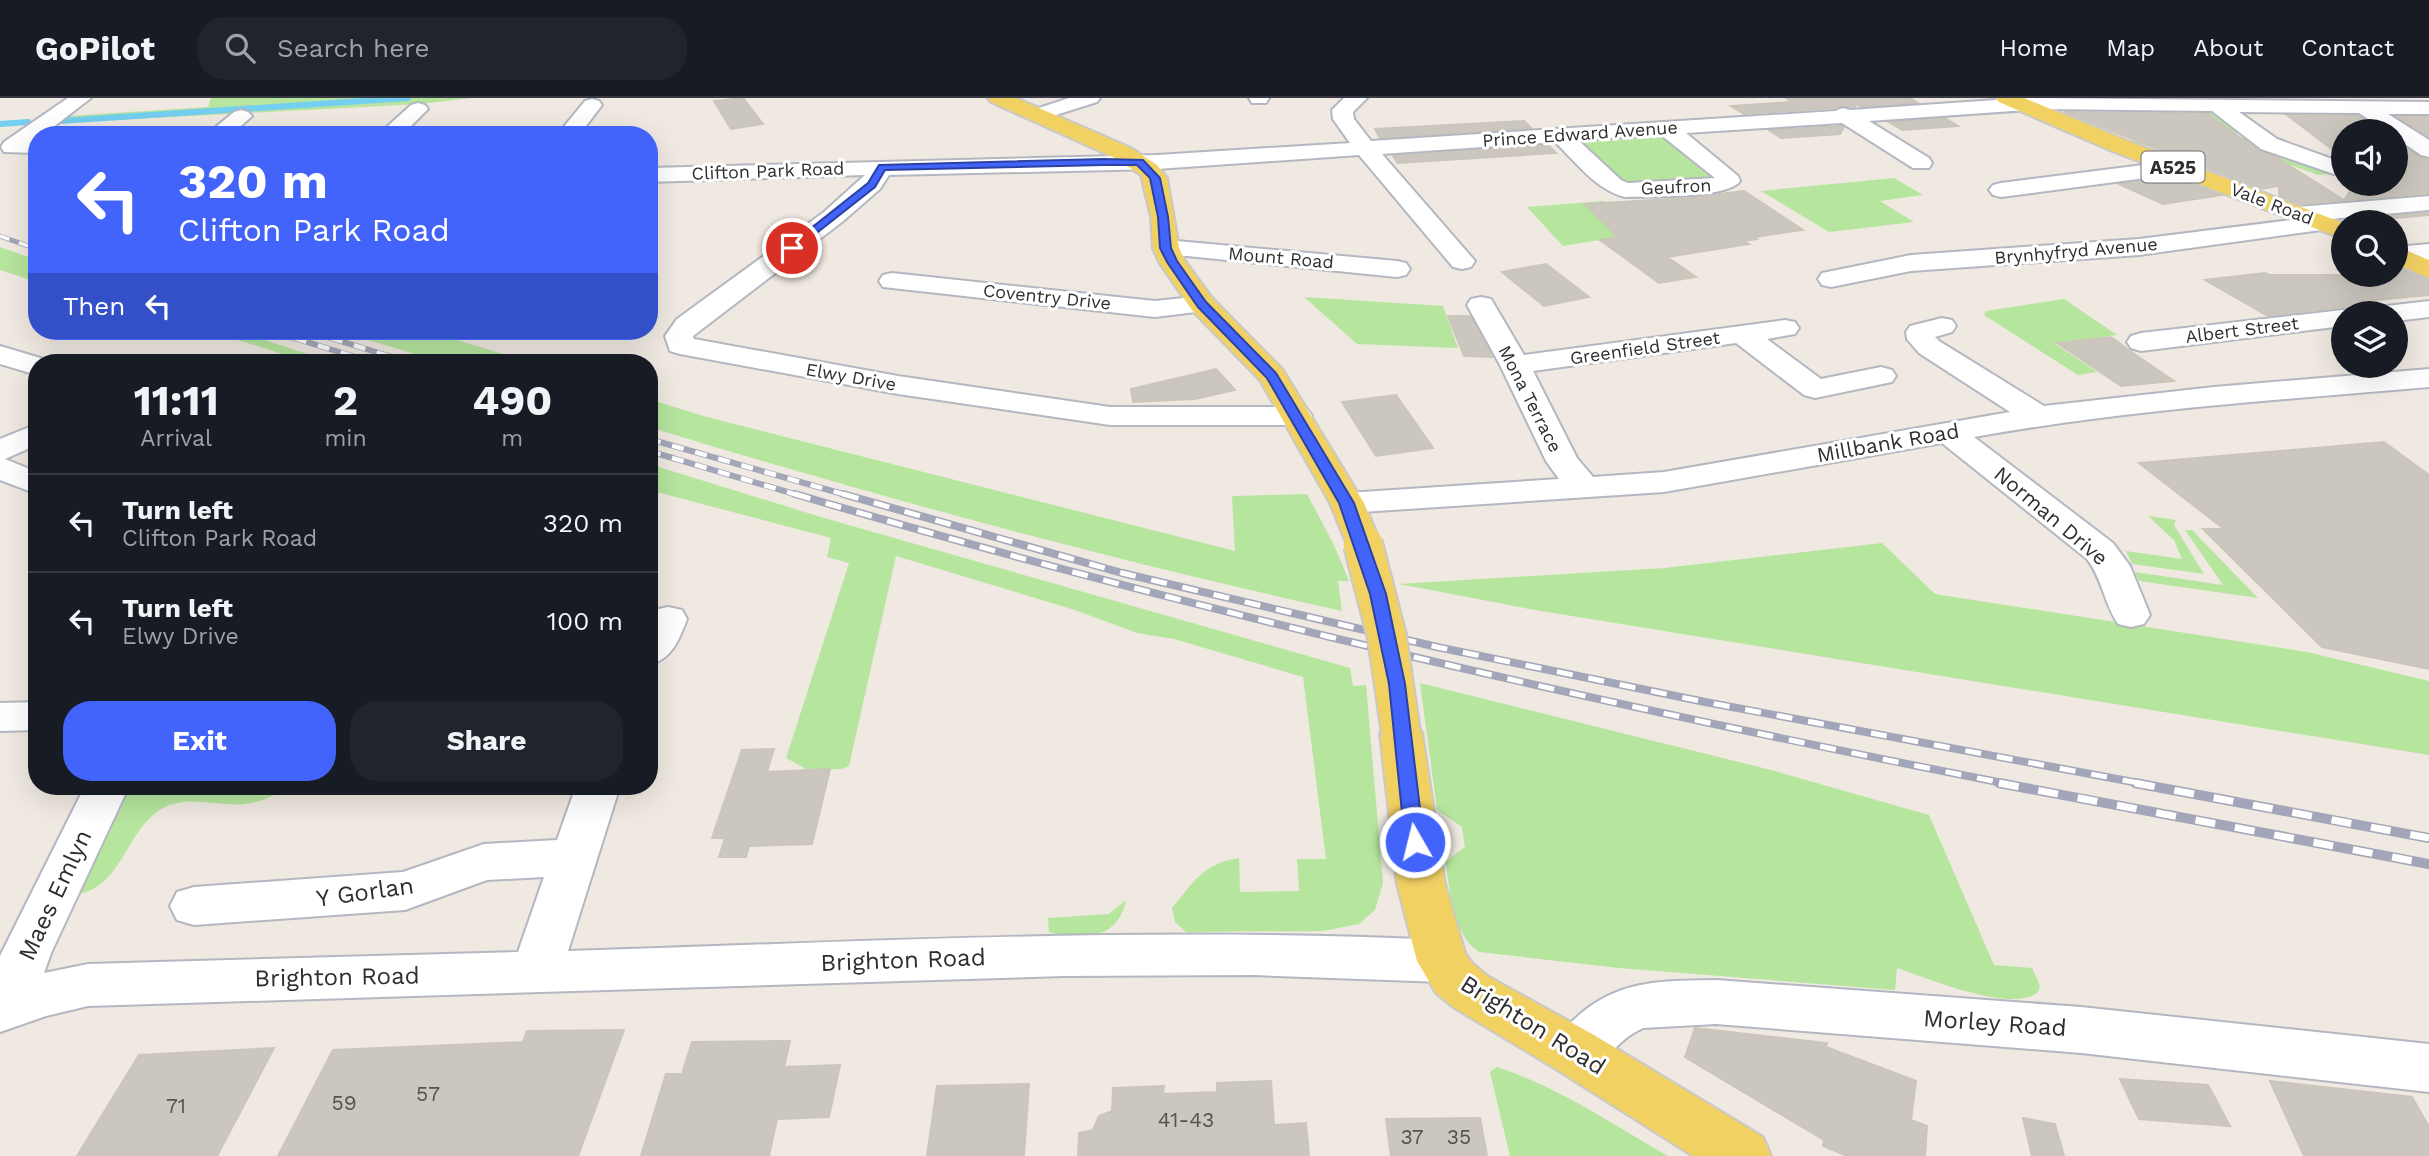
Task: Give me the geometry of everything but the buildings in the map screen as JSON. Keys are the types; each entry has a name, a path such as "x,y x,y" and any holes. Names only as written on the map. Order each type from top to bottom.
{"main road":[{"path":"998,98 1040,114 1140,162 1155,178 1166,248 1202,304 1272,376 1346,503 1363,544 1378,594 1397,684 1421,884 1442,961"},
{"name":"Vale Road","path":"2013,101 2175,168 2321,223"},
{"path":"2408,260 2429,270"},
{"name":"Brighton Road","path":"1442,961 1454,978 1471,992 1575,1052 1743,1156"}],"street":[{"path":"42,126 81,98"},
{"path":"1040,114 1090,98"},
{"path":"1357,98 1346,104 1342,110 1344,119 1365,148 1462,261"},
{"path":"1818,98 1921,163"},
{"name":"Prince Edward Avenue","path":"1140,162 1848,117 2013,101 2164,100 2215,104 2429,108"},
{"path":"2215,104 2269,144 2331,166"},
{"path":"575,126 592,105"},
{"path":"2363,107 2429,150"},
{"path":"399,126 418,109"},
{"path":"228,126 241,116"},
{"name":"Geufron","path":"1561,136 1613,185 1625,190 1721,185 1728,181 1726,176 1666,128"},
{"path":"28,136 12,147 28,146"},
{"path":"1056,163 1109,147"},
{"path":"2408,154 2429,150"},
{"name":"Clifton Park Road","path":"658,184 680,174 1140,162"},
{"name":"Elwy Drive","path":"882,167 872,184 833,216 687,326 679,336 680,345 898,385 1111,416 1296,415"},
{"path":"2001,190 2175,168"},
{"name":"Brynhyfryd Avenue","path":"1831,279 1911,263 2139,247 2321,223 2429,203"},
{"name":"Mount Road","path":"1166,248 1397,269"},
{"path":"2408,253 2429,252"},
{"name":"Coventry Drive","path":"892,281 1155,309 1202,304"},
{"name":"Mona Terrace","path":"1480,305 1515,365 1562,461 1585,488"},
{"path":"2408,311 2429,309"},
{"name":"Albert Street","path":"2141,342 2331,319"},
{"path":"1941,326 1920,332 1921,339 1929,347 2038,416"},
{"path":"1743,335 1785,328"},
{"name":"Greenfield Street","path":"1515,365 1743,335 1815,389 1881,376"},
{"path":"0,355 28,363"},
{"name":"Millbank Road","path":"1346,503 1664,482 2038,416 2214,396 2429,378"},
{"name":"Norman Drive","path":"1948,432 2099,551 2112,566 2131,615"},
{"path":"0,451 28,437"},
{"path":"0,468 28,480"},
{"path":"658,641 668,619"},
{"path":"0,716 28,716"},
{"name":"Maes Emlyn","path":"4,1008 26,953 103,795"},
{"path":"536,974 595,795"},
{"name":"Y Gorlan","path":"194,906 405,891 484,862 574,857"},
{"name":"Brighton Road","path":"4,1008 88,985 345,976 536,974 884,960 1060,957 1312,954 1442,961"},
{"name":"Morley Road","path":"1575,1052 1615,1016 1633,1008 1652,1003 1716,1002 2081,1030 2429,1069"}],"green space":[{"path":"211,98 471,98 420,104 58,123 69,116 208,107"},
{"path":"2149,109 2173,109 2181,114 2179,122 2220,123 2209,117 2177,109 2213,112 2237,129 2235,130 2238,133 2234,133 2236,135 2331,169 2331,174 2318,175 2212,136 2284,168 2232,179 2174,153 2129,141 2195,136"},
{"path":"1668,137 1716,177 1709,182 1629,188 1575,143"},
{"path":"1894,178 1923,195 1880,201 1914,222 1829,232 1761,191"},
{"path":"1604,201 1631,228 1679,227 1563,246 1527,207"},
{"path":"0,247 28,257 28,279 0,270"},
{"path":"1304,297 1443,306 1458,348 1357,344"},
{"path":"2064,299 2117,335 2054,343 2097,372 2078,375 1984,315 1986,311"},
{"path":"238,340 265,340 307,354 282,354"},
{"path":"369,340 457,340 503,354 415,354"},
{"path":"658,402 703,416 1235,551 1232,496 1307,494 1334,545 1349,581 1338,581 1342,611 994,526 658,430"},
{"path":"658,467 824,518 1350,668 1353,686 1366,685 1383,883 1375,910 1359,924 1323,931 1186,932 1175,922 1172,908 1193,882 1216,865 1239,858 1240,892 1299,891 1297,859 1326,859 1303,677 1174,639 1137,633 1075,610 896,556 849,766 841,769 808,770 786,758 849,563 827,557 831,538 658,492"},
{"path":"2148,516 2176,520 2174,525 2204,574 2132,564 2126,551 2182,559 2174,540"},
{"path":"2185,530 2192,530 2258,598 2139,581 2135,572 2223,585"},
{"path":"1882,543 1935,594 2307,652 2429,681 2429,755 1535,610 1399,584 1664,568"},
{"path":"1420,683 1771,770 1929,815 1994,965 2032,968 2040,986 2038,992 2026,998 1990,997 1897,968 1895,990 1619,968 1479,952 1463,935 1451,899 1445,862 1465,847 1462,827 1437,810"},
{"path":"119,795 273,795 251,803 186,802 165,807 141,828 105,881 92,890 75,895 74,889"},
{"path":"1126,900 1122,913 1107,930 1086,936 1049,932 1048,918 1109,914"},
{"path":"1497,1067 1563,1095 1668,1156 1510,1156 1490,1072"}],"waterway":[{"path":"60,121 408,98"},
{"path":"0,124 28,122"}],"railway":[{"path":"0,236 28,246"},
{"path":"301,340 345,354"},
{"path":"337,340 382,354"},
{"path":"658,442 850,496"},
{"path":"658,454 801,496"},
{"path":"795,494 1095,578 1247,617 1702,722 2008,784"},
{"path":"843,494 1122,573 1437,647 1705,702 2144,784"},
{"path":"1999,783 2429,864"},
{"path":"2135,783 2429,838"}],"route":[{"path":"792,248 872,184 882,167 1140,162 1149,170 1155,178 1166,248 1172,262 1202,304 1272,376 1346,503 1363,544 1378,594 1397,684 1415,842"}]}
